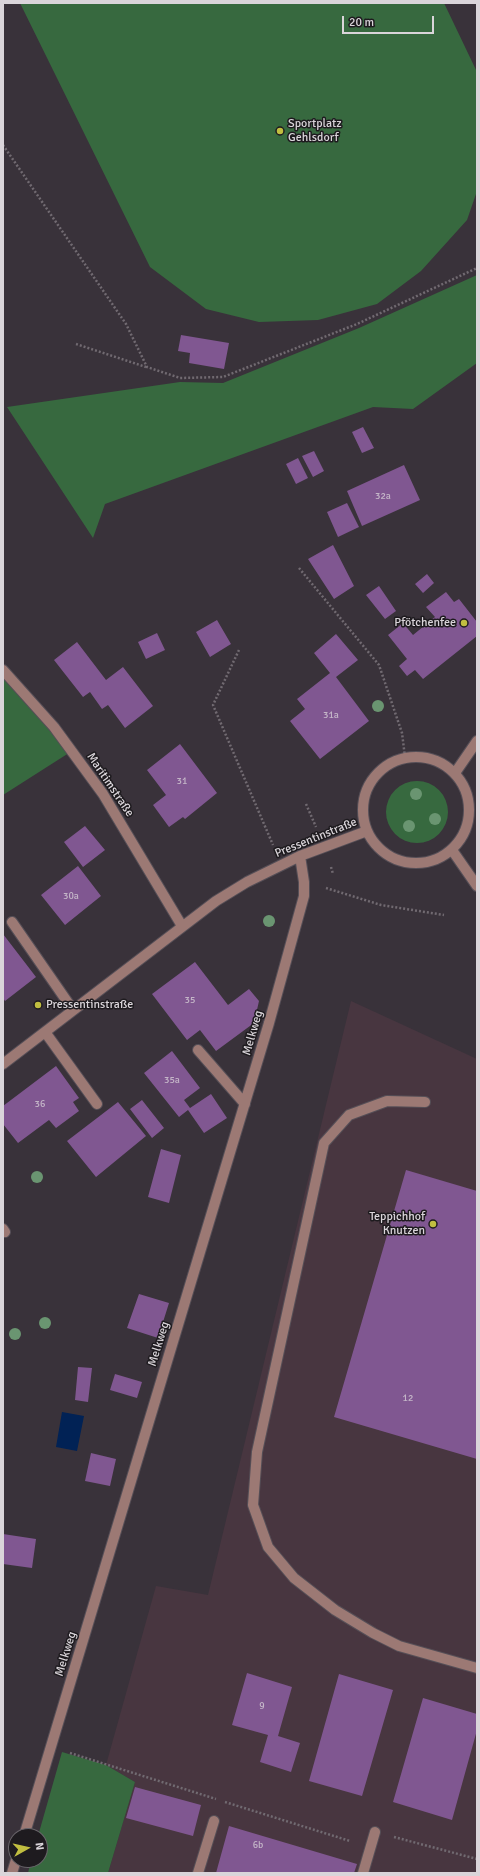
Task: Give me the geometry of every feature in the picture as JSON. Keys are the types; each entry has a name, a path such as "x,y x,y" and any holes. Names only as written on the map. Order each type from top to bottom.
{"street":[{"name":"Maritimstraße","path":"3,670 54,727 103,794 182,926"},
{"path":"455,773 477,741"},
{"name":"Pressentinstraße","path":"418,756 432,759 444,764 455,773 467,794 469,818 466,830 452,850 430,862 404,862 393,858 382,851 373,842 367,831 363,818 363,804 366,791 372,779 381,769 392,762 405,757 418,756"},
{"name":"Pressentinstraße","path":"5,1058 45,1032 216,901 247,882 300,856 367,831"},
{"path":"452,850 477,886"},
{"name":"Melkweg","path":"26,1828 245,1104 304,896 304,882 300,856"},
{"path":"12,922 73,1010"},
{"path":"45,1032 98,1104"},
{"path":"198,1050 245,1104"},
{"path":"425,1102 387,1101 349,1115 324,1143 257,1452 253,1505 268,1547 294,1578 336,1610 373,1633 399,1646 477,1668"},
{"path":"198,1873 214,1821"},
{"path":"363,1873 375,1832"}],"path":[{"path":"3,145 126,324 147,367"},
{"path":"76,344 180,378 223,377 357,324 477,268"},
{"path":"299,568 379,665 402,733 405,757"},
{"path":"239,650 213,705 281,865"},
{"path":"304,882 381,905 444,915"},
{"path":"51,1747 351,1841 375,1832 477,1859"}],"shaded area":[{"path":"351,1001 477,1059 477,1873 108,1873 135,1782 106,1765 156,1586 208,1595"}],"green space":[{"name":"Sportplatz Gehlsdorf","path":"20,3 444,3 477,72 477,191 467,220 421,271 377,304 318,320 259,322 206,309 150,267"},
{"path":"477,275 477,363 413,409 373,407 105,504 93,538 7,407 180,382 223,383 359,328"},
{"path":"3,670 72,751 3,795"},
{"path":"417,781 429,783 439,790 446,800 448,812 446,824 439,834 429,841 417,843 405,841 395,834 388,824 386,812 388,800 395,790 405,783"},
{"path":"62,1752 106,1765 135,1782 108,1873 28,1873 29,1868 48,1868 48,1828 40,1828"}],"water":[{"path":"62,1412 84,1416 77,1451 56,1447"}],"building":[{"path":"181,335 229,343 224,369 189,363 190,353 178,351"},
{"path":"363,427 374,448 362,453 352,432"},
{"path":"314,451 324,471 313,477 302,456"},
{"path":"298,458 308,478 296,484 286,464"},
{"path":"404,465 420,500 362,526 347,491"},
{"path":"347,503 359,527 338,537 327,512"},
{"path":"333,545 354,586 334,599 308,559"},
{"path":"427,574 434,583 423,593 415,584"},
{"path":"379,586 396,611 385,619 366,595"},
{"path":"446,592 454,602 459,599 477,622 477,636 423,679 415,670 407,676 399,666 407,659 388,635 403,623 413,635 435,617 426,607"},
{"path":"217,620 231,644 210,657 196,632"},
{"path":"157,633 165,650 146,659 138,642"},
{"path":"336,634 358,660 336,677 369,721 320,759 290,721 305,709 297,699 330,673 314,653"},
{"path":"77,642 106,680 123,667 153,706 125,728 108,705 102,709 90,692 83,697 54,660"},
{"path":"180,744 217,793 185,819 183,817 169,827 153,805 166,795 147,770"},
{"path":"85,826 105,850 83,867 64,842"},
{"path":"78,866 101,896 65,925 41,895"},
{"path":"3,934 36,977 5,1001 3,998"},
{"path":"195,962 228,1005 249,989 259,1001 254,1023 216,1051 200,1030 187,1040 152,994"},
{"path":"172,1051 200,1088 184,1100 190,1108 211,1094 227,1118 204,1133 188,1110 179,1117 144,1073"},
{"path":"56,1066 79,1098 73,1102 79,1111 56,1128 49,1120 18,1143 3,1124 3,1106"},
{"path":"142,1100 164,1128 152,1138 130,1109"},
{"path":"118,1102 146,1136 96,1177 67,1141"},
{"path":"161,1149 181,1155 169,1203 148,1197"},
{"path":"406,1170 477,1191 477,1459 334,1417"},
{"path":"139,1294 169,1303 158,1338 127,1328"},
{"path":"78,1367 92,1368 88,1402 75,1400"},
{"path":"115,1374 142,1382 137,1398 110,1390"},
{"path":"91,1453 116,1459 110,1486 85,1481"},
{"path":"3,1534 36,1539 32,1568 3,1564"},
{"path":"247,1673 292,1687 278,1736 300,1743 291,1772 260,1762 268,1735 232,1725"},
{"path":"339,1674 393,1690 362,1796 309,1781"},
{"path":"423,1698 477,1714 477,1730 452,1820 393,1802"},
{"path":"135,1787 201,1805 193,1836 126,1818"},
{"path":"229,1826 357,1864 354,1873 216,1873"}],"place":[{"name":"Sportplatz Gehlsdorf","path":"280,131"},
{"name":"Pfötchenfee","path":"464,623"},
{"name":"Pressentinstraße","path":"38,1005"},
{"name":"Teppichhof Knutzen","path":"433,1224"}]}
